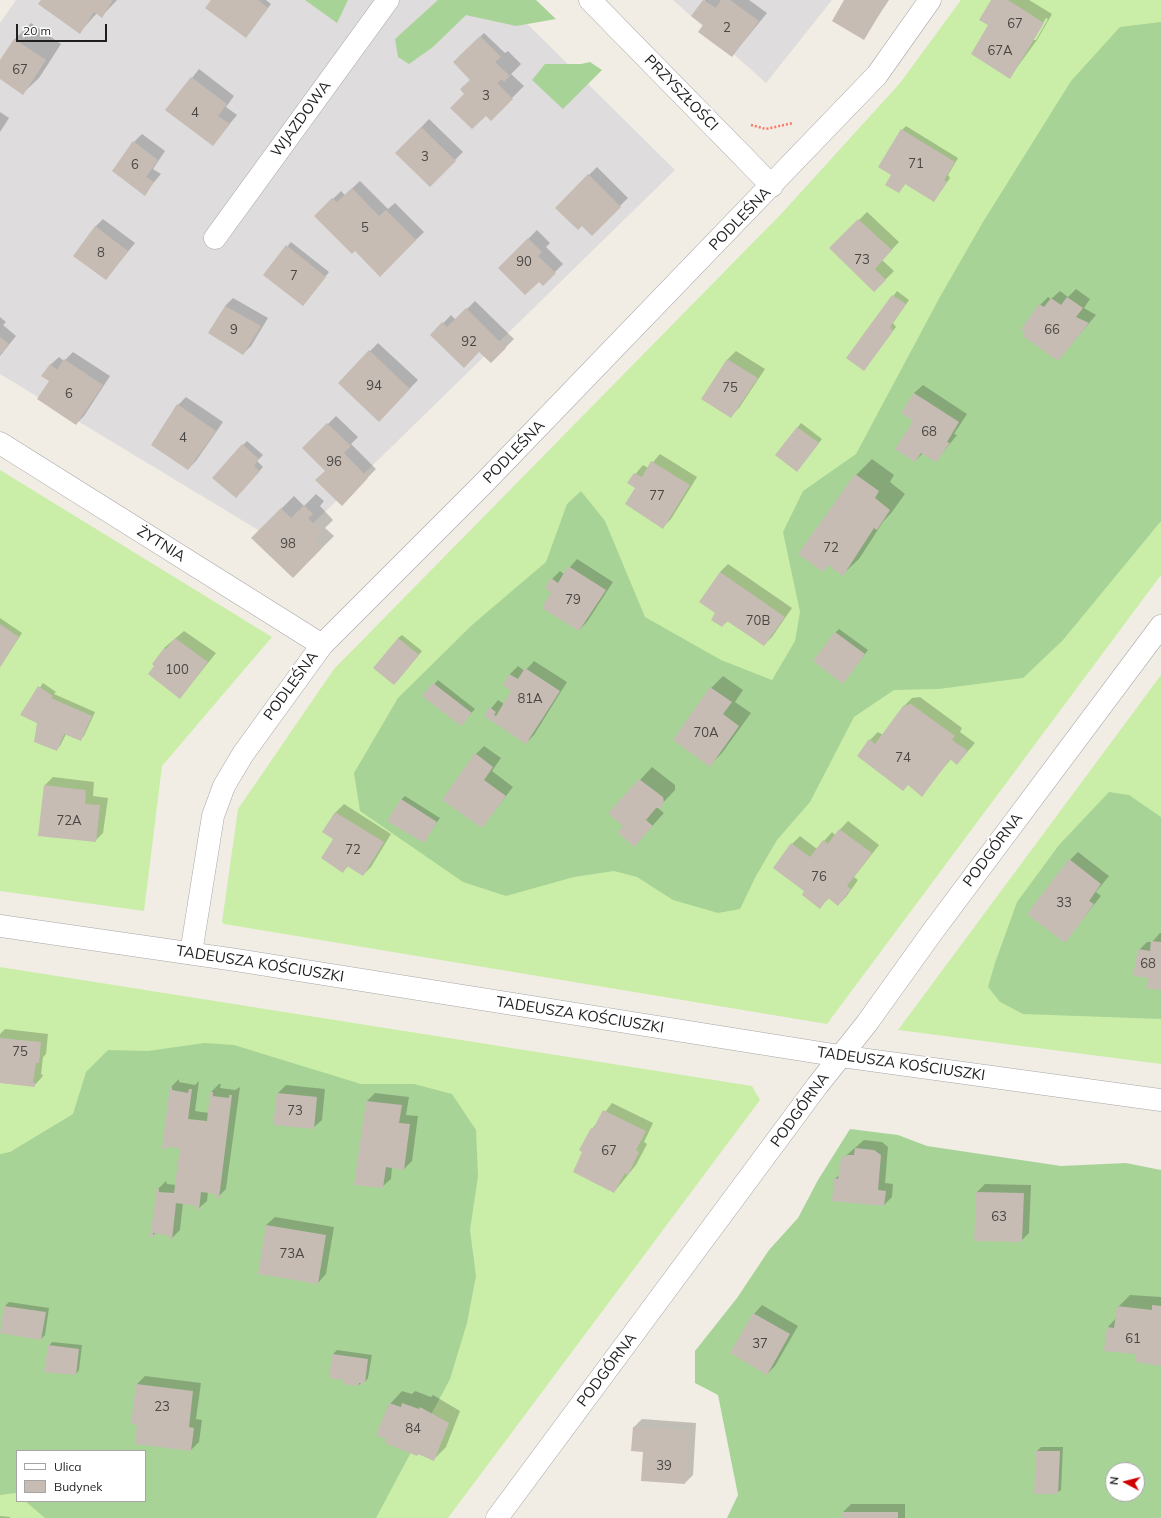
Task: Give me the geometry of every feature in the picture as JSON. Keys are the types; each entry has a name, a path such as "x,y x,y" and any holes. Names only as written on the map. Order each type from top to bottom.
{"street":[{"name":"WJAZDOWA","path":"215,238 388,0"},
{"name":"PRZYSZŁOŚCI","path":"590,0 772,186"},
{"name":"PODLEŚNA","path":"191,953 213,816 224,786 243,754 322,644 484,484 877,75 930,0"},
{"name":"ŻYTNIA","path":"0,443 322,644"},
{"name":"PODGÓRNA","path":"497,1518 840,1056 867,1023 938,925 1161,626"},
{"name":"TADEUSZA KOŚCIUSZKI","path":"0,926 191,953 840,1056 1161,1100"}],"path":[{"path":"748,123 766,129 800,121"}],"shaded area":[{"path":"16,0 503,0 675,170 288,548 0,374 0,23"},
{"path":"673,0 832,0 766,83"}],"green space":[{"path":"305,0 348,0 337,23"},
{"path":"438,0 536,0 556,19 516,26 466,15 433,47 409,64 398,57 395,39"},
{"path":"961,0 1161,0 1161,575 827,1024 224,924 222,922 238,809 334,669 782,213 900,83"},
{"path":"1161,22 1161,521 1063,640 1023,678 939,689 894,690 854,717 810,802 777,840 756,876 740,909 718,913 673,900 637,877 614,871 574,877 506,896 463,882 360,811 354,773 398,698 472,625 546,562 567,504 581,491 605,521 645,617 721,660 772,680 795,641 800,612 783,532 803,491 856,454 941,295 983,222 1071,81 1120,27"},
{"path":"590,62 602,70 563,109 532,80 545,64 581,64"},
{"path":"0,470 272,637 162,766 144,911 0,891"},
{"path":"1161,675 1161,1064 898,1030"},
{"path":"1109,792 1129,795 1161,817 1161,1019 1023,1014 1000,1002 988,987 1017,902 1059,845"},
{"path":"0,967 752,1086 760,1100 448,1518 0,1518"},
{"path":"204,1043 234,1045 361,1084 414,1084 452,1094 476,1130 478,1176 470,1230 476,1276 467,1323 450,1379 376,1518 45,1518 26,1502 146,1502 146,1450 16,1450 16,1494 0,1495 0,1154 10,1152 73,1114 86,1072 108,1050 148,1051"},
{"path":"850,1129 898,1135 927,1146 1061,1166 1126,1163 1161,1170 1161,1518 727,1518 738,1495 718,1395 695,1383 695,1351 737,1298 769,1250 798,1218 818,1180"}],"building":[{"path":"41,0 113,0 102,18 94,12 80,34 38,4"},
{"path":"211,0 258,0 268,8 246,38 205,8"},
{"path":"703,0 716,8 721,0 730,0 759,21 732,57 698,32 703,25 691,16"},
{"path":"844,0 888,0 864,40 832,21"},
{"path":"991,0 1008,0 1044,23 1010,79 971,54 988,25 979,20"},
{"path":"480,36 501,57 495,62 510,76 504,82 502,79 497,83 513,99 491,121 486,116 472,129 450,108 464,94 460,89 470,80 453,62"},
{"path":"14,39 46,60 23,95 0,79 0,60"},
{"path":"191,77 227,104 218,116 230,124 213,146 165,110"},
{"path":"421,127 456,161 430,187 395,153"},
{"path":"901,129 955,162 944,180 947,182 934,202 905,184 899,193 885,185 891,175 878,167"},
{"path":"133,141 158,160 146,177 154,182 145,196 112,171"},
{"path":"588,174 621,207 592,236 582,226 578,230 555,208"},
{"path":"352,188 379,216 386,210 416,240 380,277 355,251 352,254 314,216 332,198 337,202"},
{"path":"858,219 892,250 875,269 886,280 874,292 829,248"},
{"path":"95,226 128,251 106,280 73,256"},
{"path":"528,238 542,252 538,256 556,273 543,286 539,282 525,295 498,268"},
{"path":"286,245 326,277 303,306 263,275"},
{"path":"892,295 906,304 890,327 893,331 864,371 846,358"},
{"path":"1067,297 1083,308 1076,317 1089,323 1058,361 1023,336 1025,332 1021,329 1039,304 1044,307 1051,298 1061,305"},
{"path":"225,306 261,326 243,355 208,333"},
{"path":"466,308 506,348 491,363 479,352 464,368 430,335 442,322 447,327"},
{"path":"0,337 9,344 0,355"},
{"path":"369,350 410,389 379,422 338,383"},
{"path":"64,359 103,385 76,425 37,399 49,381 41,376 50,364 57,370"},
{"path":"727,359 758,378 731,418 701,399"},
{"path":"914,393 959,422 947,442 950,443 936,462 921,453 915,462 895,449 913,421 901,413"},
{"path":"177,404 216,431 188,470 151,445"},
{"path":"327,423 351,446 344,453 368,478 342,506 315,480 325,471 302,448"},
{"path":"797,427 819,443 797,472 775,455"},
{"path":"242,444 259,459 254,466 260,471 236,498 212,478"},
{"path":"651,461 690,485 663,529 625,504 635,488 627,483 634,473 642,477"},
{"path":"855,474 879,491 875,498 890,510 877,530 874,528 843,576 828,565 823,572 798,554"},
{"path":"304,505 313,514 308,518 322,532 314,540 322,548 293,578 251,538 281,508 291,518"},
{"path":"568,566 606,590 579,631 542,608 551,592 545,588 551,578 558,583"},
{"path":"720,572 785,617 764,646 727,621 722,627 711,620 715,613 699,602"},
{"path":"0,624 19,637 0,667"},
{"path":"835,632 865,654 843,684 813,661"},
{"path":"175,638 208,662 180,699 148,674 154,666 152,664 164,648 166,649"},
{"path":"398,638 419,655 394,685 373,668"},
{"path":"525,668 560,691 526,744 484,716 489,707 496,712 494,715 496,716 511,691 503,685 509,674 518,679"},
{"path":"433,683 472,713 461,726 422,696"},
{"path":"38,686 53,696 51,698 92,716 81,741 64,734 57,751 34,742 37,723 20,715"},
{"path":"710,687 732,702 723,714 739,726 710,767 673,740"},
{"path":"911,704 955,736 952,740 968,751 957,765 950,759 922,797 908,785 903,791 857,756 869,739 875,744 903,706"},
{"path":"475,753 493,767 484,780 506,796 482,828 442,800"},
{"path":"639,779 663,797 664,803 660,808 656,808 646,820 653,826 634,847 617,832 623,826 608,813"},
{"path":"44,785 86,790 85,804 100,805 96,842 38,836"},
{"path":"401,799 437,822 424,843 387,821"},
{"path":"335,812 384,842 363,876 347,866 343,873 321,858 333,839 322,832"},
{"path":"839,829 872,853 847,886 851,889 838,906 828,898 820,909 802,895 804,891 773,868 791,843 810,857 823,840 828,844"},
{"path":"1069,859 1101,884 1089,901 1094,904 1065,943 1027,914"},
{"path":"1151,941 1161,942 1161,990 1146,988 1148,978 1133,976 1138,949 1150,951"},
{"path":"0,1038 41,1042 39,1063 36,1063 33,1082 35,1083 35,1087 0,1083"},
{"path":"170,1086 172,1087 172,1090 188,1093 189,1089 192,1089 188,1119 207,1121 210,1092 213,1092 213,1096 229,1098 229,1095 232,1095 219,1198 216,1198 216,1194 201,1192 199,1210 196,1210 197,1206 176,1203 172,1240 169,1239 170,1236 153,1233 153,1237 150,1237 157,1188 159,1189 159,1192 174,1193 180,1148 165,1147 165,1149 162,1149"},
{"path":"277,1093 317,1097 314,1129 273,1125"},
{"path":"366,1101 402,1105 399,1123 410,1124 404,1170 386,1167 383,1188 354,1185"},
{"path":"603,1110 646,1131 636,1150 639,1152 628,1175 625,1173 614,1193 573,1172 582,1152 579,1150 591,1128 593,1129"},
{"path":"855,1148 874,1150 881,1155 878,1190 886,1191 884,1206 832,1201 834,1178 838,1179 841,1158 847,1155 854,1155"},
{"path":"976,1192 1024,1193 1022,1242 974,1241"},
{"path":"266,1225 326,1235 318,1284 258,1274"},
{"path":"1152,1305 1161,1306 1161,1366 1136,1362 1135,1354 1104,1351 1107,1327 1114,1328 1117,1306 1152,1310"},
{"path":"4,1306 46,1312 41,1340 0,1333"},
{"path":"753,1313 790,1334 767,1375 730,1353"},
{"path":"48,1345 79,1349 76,1375 44,1372"},
{"path":"332,1354 368,1359 365,1383 359,1383 359,1386 343,1384 343,1380 329,1378"},
{"path":"136,1384 193,1391 189,1427 194,1428 191,1451 135,1444 137,1425 131,1424"},
{"path":"389,1403 401,1407 402,1403 419,1409 420,1407 449,1423 434,1461 385,1443 386,1439 376,1435"},
{"path":"633,1427 689,1430 685,1484 641,1481 643,1452 631,1451"},
{"path":"1036,1451 1060,1451 1058,1494 1034,1494"},
{"path":"842,1512 898,1512 898,1518 842,1518"}]}
